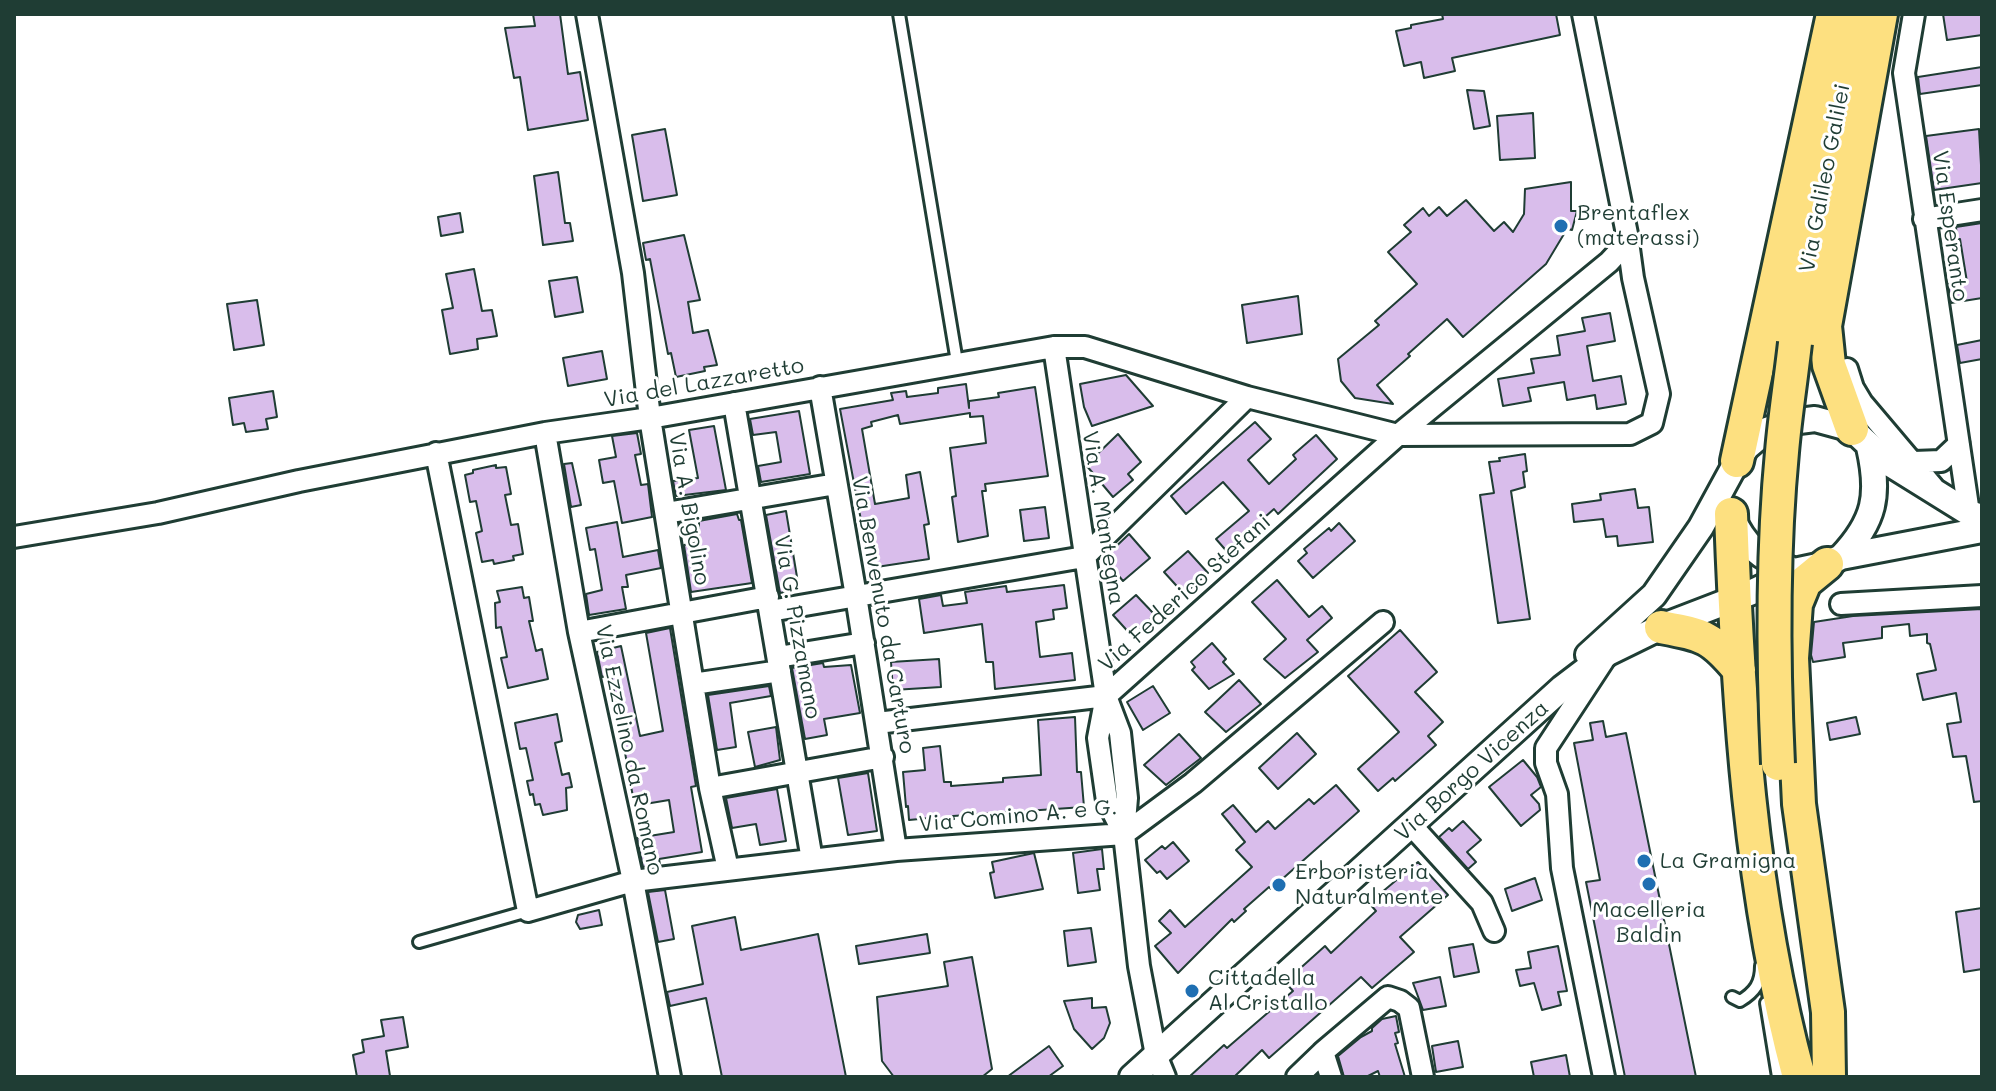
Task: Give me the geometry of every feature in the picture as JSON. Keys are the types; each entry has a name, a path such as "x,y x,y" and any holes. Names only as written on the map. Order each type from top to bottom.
{"main road":[{"path":"1734,468 1833,14"},
{"name":"Via Galileo Galilei","path":"1815,1077 1785,860 1778,764 1773,637 1777,533 1782,452 1795,343 1817,211 1857,14"},
{"path":"1861,438 1829,365 1827,310 1845,227 1881,14"},
{"path":"1731,514 1739,670 1756,853 1785,1025 1799,1077"},
{"path":"1822,563 1805,582 1796,604 1792,658 1799,804 1828,1012 1829,1077"},
{"path":"1661,627 1701,635 1724,651 1739,670"}],"street":[{"name":"Via A. Bigolino","path":"587,14 633,273 650,418 710,788 728,869"},
{"path":"1398,435 1630,434 1652,423 1659,394 1633,278 1583,14"},
{"name":"Via Esperanto","path":"1914,14 1904,73 1959,444 1978,520"},
{"path":"1924,219 1982,210"},
{"path":"1845,227 1845,273 1839,315 1844,361 1853,388 1938,494"},
{"name":"Via Federico Stefani","path":"877,723 1106,696 1398,435 1609,262 1622,248 1627,234"},
{"name":"Via del Lazzaretto","path":"14,537 158,513 436,453 545,433 650,418 1054,347 1085,347 1247,397 1398,435"},
{"name":"Via A. Mantegna","path":"1054,347 1106,696 1120,733 1127,798 1124,834 1139,966 1160,1066"},
{"name":"Via Benvenuto da Carturo","path":"820,387 896,850"},
{"path":"579,632 683,613 856,596 1084,557 1247,397"},
{"name":"Via G. Pizzamano","path":"734,403 812,860"},
{"name":"Via Borgo Vicenza","path":"1562,688 1594,648 1654,595 1701,527 1747,447 1767,430 1791,422 1815,419 1833,422 1861,438 1887,462 1978,520"},
{"name":"Via Ezzelino da Romano","path":"545,433 579,632 633,881 670,1077"},
{"name":"Via Borgo Vicenza","path":"1822,563 1858,539 1869,518 1875,474 1861,438"},
{"path":"1914,462 1941,461 1959,444"},
{"path":"436,453 528,911"},
{"path":"1734,468 1731,514 1740,536 1768,560 1822,563"},
{"path":"666,513 836,484"},
{"name":"Via Borgo Vicenza","path":"1132,1077 1160,1066 1412,826 1562,688 1608,653 1661,627 1822,563 1978,520"},
{"path":"1841,604 1982,596"},
{"name":"Via Comino A. e G.","path":"528,911 633,881 896,850 1124,834 1193,783 1383,622"},
{"path":"693,684 864,643"},
{"path":"1604,1077 1562,868 1557,794 1546,763 1546,748 1608,653"},
{"path":"710,788 883,757"},
{"path":"1412,826 1482,903 1494,931"},
{"path":"1297,1077 1388,997 1409,1008 1423,1077"},
{"path":"1323,1052 1331,1077"}],"lane":[{"path":"899,14 957,362"},
{"path":"419,942 528,911"},
{"path":"1765,913 1760,932 1761,978 1778,1077"},
{"path":"1732,997 1740,1001 1752,994 1761,978"}],"building":[{"path":"533,14 560,14 568,74 580,72 588,120 528,130 520,77 514,78 505,28 535,26"},
{"path":"1442,14 1556,14 1560,35 1452,58 1455,71 1424,78 1421,62 1404,66 1396,31 1443,19"},
{"path":"1943,14 1982,14 1982,35 1947,40"},
{"path":"1982,67 1982,85 1920,94 1918,77"},
{"path":"1467,90 1484,91 1490,126 1474,129"},
{"path":"1533,113 1535,158 1500,160 1497,116"},
{"path":"665,129 677,195 643,201 632,135"},
{"path":"1979,129 1982,183 1934,190 1926,136"},
{"path":"558,172 565,223 570,223 573,241 543,245 534,176"},
{"path":"1571,182 1571,211 1577,211 1572,230 1567,229 1546,264 1463,337 1447,319 1408,354 1410,356 1377,385 1393,404 1355,398 1341,381 1338,359 1379,325 1375,321 1417,284 1388,252 1411,232 1404,225 1423,208 1429,216 1439,207 1447,216 1466,200 1494,231 1504,222 1513,232 1524,214 1525,189"},
{"path":"460,213 463,232 441,236 438,217"},
{"path":"1982,223 1982,298 1951,303 1948,284 1967,282 1956,227"},
{"path":"684,235 700,300 688,302 693,333 708,330 717,365 676,377 671,353 668,354 650,259 646,260 643,243"},
{"path":"474,269 482,311 492,310 497,336 477,339 478,349 450,354 442,310 453,308 446,274"},
{"path":"577,277 583,312 555,317 549,281"},
{"path":"1298,296 1302,334 1247,343 1242,305"},
{"path":"257,300 264,345 234,350 227,304"},
{"path":"1610,313 1615,341 1587,346 1593,381 1621,376 1626,404 1597,409 1595,395 1567,400 1564,382 1528,388 1531,401 1503,406 1498,379 1534,373 1531,359 1560,355 1557,336 1585,331 1582,318"},
{"path":"1982,340 1982,359 1960,363 1957,345"},
{"path":"602,351 607,379 568,386 563,358"},
{"path":"1126,375 1153,406 1092,426 1084,407 1080,384"},
{"path":"966,384 969,408 969,401 1035,387 1048,476 985,484 986,491 982,491 988,536 958,542 950,448 986,443 983,416 970,417 970,413 900,424 898,415 871,422 872,426 862,429 875,504 909,498 906,475 920,472 929,524 924,525 929,559 870,568 840,409 893,400 891,393 906,391 907,397 938,393 938,388"},
{"path":"273,391 277,417 266,419 268,429 246,432 244,423 233,425 229,398"},
{"path":"799,411 810,474 761,482 758,466 781,462 776,432 753,435 750,419"},
{"path":"1255,422 1271,439 1248,460 1269,484 1296,459 1293,455 1316,435 1337,459 1278,514 1274,509 1249,531 1253,536 1230,555 1216,539 1249,511 1223,482 1186,514 1171,496"},
{"path":"714,426 726,490 676,496 673,481 698,478 689,430"},
{"path":"637,433 641,454 635,455 641,485 648,484 652,517 622,523 614,481 603,483 599,460 616,457 612,436"},
{"path":"1118,434 1141,462 1128,474 1133,480 1113,497 1086,465"},
{"path":"1525,454 1525,487 1511,491 1530,619 1498,623 1480,495 1494,493 1489,462"},
{"path":"572,463 581,505 571,507 564,464"},
{"path":"496,465 496,468 506,467 511,494 505,495 511,525 518,524 523,554 513,556 514,560 494,564 493,560 482,562 476,533 482,531 476,501 470,502 465,475"},
{"path":"1635,489 1638,508 1649,507 1653,542 1618,546 1617,536 1606,537 1603,519 1574,522 1572,504 1601,500 1600,494"},
{"path":"1045,507 1049,538 1024,541 1020,510"},
{"path":"786,511 799,589 780,593 766,515"},
{"path":"737,514 741,520 752,583 691,592 684,545 699,542 699,521"},
{"path":"617,522 623,557 658,550 661,568 626,575 628,587 622,587 626,609 589,615 586,594 602,590 595,549 590,550 586,528"},
{"path":"1339,523 1355,541 1313,578 1298,561 1307,553 1304,549"},
{"path":"1129,534 1150,558 1123,581 1104,558"},
{"path":"1188,551 1208,573 1184,594 1164,572"},
{"path":"1277,580 1309,617 1322,606 1332,618 1307,640 1318,652 1285,678 1264,659 1286,639 1252,602"},
{"path":"1064,585 1067,608 1053,610 1054,619 1036,622 1040,657 1072,653 1075,680 995,689 993,662 986,662 982,624 924,633 919,599 941,595 943,606 967,603 965,592 1006,586 1007,592"},
{"path":"522,587 524,598 529,597 533,621 529,621 536,651 542,649 548,679 508,688 501,658 507,657 501,627 496,628 495,603 500,602 497,591"},
{"path":"1136,595 1155,615 1132,636 1113,615"},
{"path":"1982,609 1982,801 1974,802 1966,756 1953,757 1947,724 1961,722 1956,693 1923,700 1917,674 1936,670 1927,634 1910,636 1909,624 1882,627 1882,638 1843,643 1845,657 1813,662 1811,655 1814,622 1853,616"},
{"path":"670,628 696,786 691,787 702,852 659,859 660,865 643,867 637,838 674,832 669,800 645,804 644,795 633,797 611,675 602,677 597,652 621,646 640,736 663,731 646,633"},
{"path":"1400,630 1437,672 1415,692 1443,722 1428,736 1436,745 1395,781 1393,778 1378,791 1358,769 1399,732 1348,676"},
{"path":"1212,643 1234,674 1209,689 1192,670 1195,667 1191,662"},
{"path":"939,659 941,687 893,690 891,662"},
{"path":"823,663 824,667 851,665 860,713 824,719 827,735 805,739 792,668"},
{"path":"1239,680 1261,704 1226,732 1205,712"},
{"path":"769,686 771,696 730,703 736,747 717,750 708,695"},
{"path":"1153,686 1170,713 1143,730 1127,702"},
{"path":"557,714 562,741 555,743 562,775 569,773 572,787 566,788 567,810 543,815 540,804 535,805 533,794 530,795 527,781 533,780 526,748 520,749 515,723"},
{"path":"1075,717 1077,772 1081,772 1084,807 953,816 954,819 930,821 930,818 909,820 903,772 925,770 923,748 940,746 944,782 951,782 951,786 1041,775 1038,720"},
{"path":"1856,717 1860,734 1830,740 1827,723"},
{"path":"1603,721 1606,737 1626,733 1696,1077 1625,1077 1586,882 1600,880 1574,743 1593,740 1590,723"},
{"path":"776,727 780,760 755,767 748,732"},
{"path":"1297,733 1316,754 1278,789 1259,768"},
{"path":"1179,734 1201,758 1166,785 1144,765"},
{"path":"1523,760 1541,787 1531,795 1540,810 1521,826 1489,787"},
{"path":"868,773 877,831 848,835 838,778"},
{"path":"1336,785 1359,811 1244,909 1246,911 1234,922 1232,919 1178,973 1155,946 1171,933 1159,921 1170,910 1185,927 1252,867 1236,850 1245,842 1222,814 1233,805 1256,832 1268,821 1275,829 1309,799 1314,804"},
{"path":"777,789 786,841 760,845 756,824 732,828 726,798"},
{"path":"1463,821 1481,840 1467,852 1476,862 1468,869 1439,837"},
{"path":"1173,842 1189,861 1167,879 1145,860 1162,846 1165,849"},
{"path":"1102,849 1104,869 1097,869 1100,890 1078,893 1073,853"},
{"path":"1034,853 1043,889 995,898 990,873 994,872 992,862"},
{"path":"1418,862 1448,895 1400,937 1414,952 1372,988 1361,977 1269,1058 1262,1050 1234,1077 1189,1077 1293,991 1285,982 1325,946 1331,953 1376,911 1369,903"},
{"path":"1535,878 1542,900 1512,911 1505,889"},
{"path":"665,890 674,939 658,942 648,892"},
{"path":"1982,908 1982,969 1964,972 1956,912"},
{"path":"599,910 602,925 580,929 576,922 578,915"},
{"path":"735,917 741,950 818,934 846,1077 722,1077 706,998 670,1006 667,992 703,984 692,926"},
{"path":"1091,928 1096,962 1068,966 1064,931"},
{"path":"927,934 930,953 859,964 856,946"},
{"path":"1473,944 1479,972 1454,977 1449,948"},
{"path":"1558,946 1567,991 1558,992 1561,1005 1542,1010 1534,983 1520,986 1516,970 1531,968 1528,952"},
{"path":"972,957 992,1069 982,1077 894,1077 882,1061 877,997 948,986 944,962"},
{"path":"1440,977 1446,1006 1423,1010 1413,983"},
{"path":"1092,998 1092,1008 1106,1007 1110,1023 1104,1038 1092,1049 1074,1029 1064,1001"},
{"path":"1396,1016 1399,1032 1395,1033 1398,1043 1395,1044 1405,1077 1380,1077 1378,1071 1366,1077 1344,1077 1338,1056 1372,1031 1382,1019"},
{"path":"403,1017 408,1047 386,1051 390,1076 357,1077 353,1055 364,1052 362,1040 384,1036 381,1020"},
{"path":"1458,1041 1463,1067 1436,1072 1432,1046"},
{"path":"1049,1046 1063,1066 1048,1077 1007,1077"},
{"path":"1566,1055 1570,1077 1534,1077 1531,1062"}],"place":[{"name":"Brentaflex (materassi)","path":"1561,226"},
{"name":"La Gramigna","path":"1644,861"},
{"name":"Macelleria Baldin","path":"1649,884"},
{"name":"Erboristeria Naturalmente","path":"1279,885"},
{"name":"Cittadella Al Cristallo","path":"1192,991"}]}
